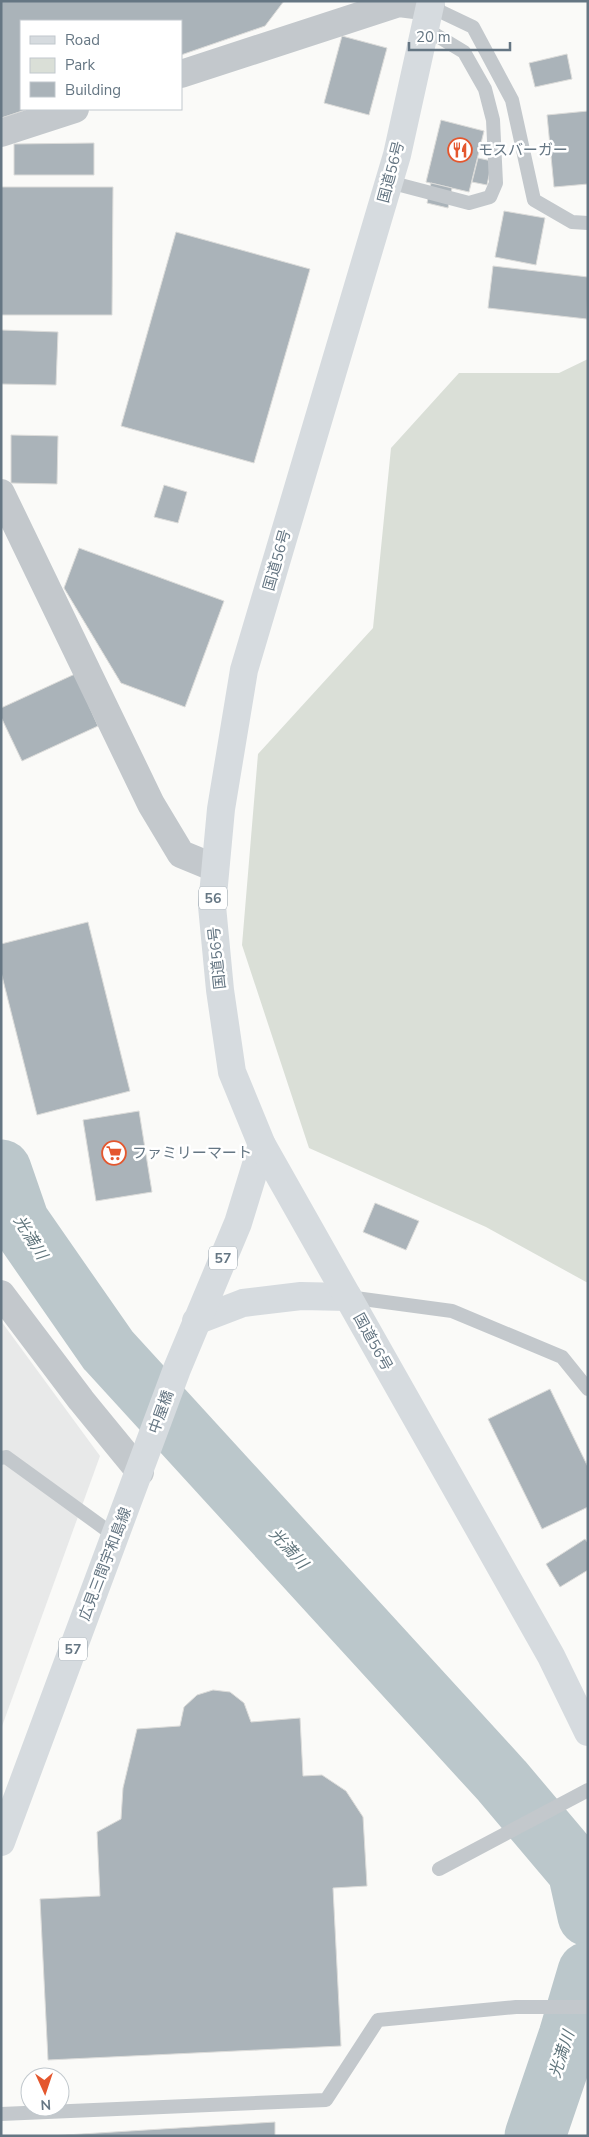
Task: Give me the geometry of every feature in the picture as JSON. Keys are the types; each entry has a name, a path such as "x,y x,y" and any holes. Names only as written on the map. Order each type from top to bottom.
{"main road":[{"name":"国道56号","path":"429,13 389,182 244,670 221,809 212,906 220,990 232,1072 262,1145 551,1656 588,1732"},
{"name":"57","path":"196,1321 238,1223 262,1145"},
{"path":"196,1321 242,1303 301,1296 348,1297"},
{"name":"中屋橋","path":"143,1464 196,1321"},
{"name":"広見三間宇和島線","path":"1,1842 143,1464"}],"street":[{"path":"182,74 399,3 429,13"},
{"path":"1,133 72,110"},
{"path":"1,493 151,804 181,854 216,868"},
{"path":"1,1294 81,1400 143,1464"}],"lane":[{"path":"389,182 469,202 490,197 496,182 493,120 485,89 464,52 429,13"},
{"path":"429,13 473,27 512,100 534,200 572,222 588,223"},
{"path":"348,1297 452,1311 562,1357 588,1389"},
{"path":"1,1458 6,1457 116,1536"},
{"path":"439,1869 588,1790"},
{"path":"1,2114 326,2100 378,2020 536,2007 588,2007"}],"shaded area":[{"path":"1,1321 100,1456 1,1729"}],"green space":[{"path":"588,359 588,1283 486,1227 309,1148 242,945 258,754 373,628 391,448 459,373 559,373"}],"building":[{"path":"1,1 284,1 265,26 182,55 182,20 20,20 20,110 25,110 1,118"},
{"path":"342,36 387,48 369,115 324,103"},
{"path":"567,54 572,79 535,87 529,63"},
{"path":"588,111 588,184 554,187 547,115"},
{"path":"441,120 484,131 469,192 426,182"},
{"path":"94,143 94,175 14,175 14,144"},
{"path":"478,158 492,161 487,185 472,182"},
{"path":"431,183 452,188 448,208 427,203"},
{"path":"1,187 113,187 112,315 1,315"},
{"path":"504,211 545,218 536,265 495,257"},
{"path":"176,232 310,269 254,463 121,426"},
{"path":"493,266 588,277 587,319 488,308"},
{"path":"1,330 58,332 56,385 1,384"},
{"path":"11,435 58,436 57,484 11,483"},
{"path":"164,485 187,492 178,523 154,517"},
{"path":"79,548 224,601 185,707 121,683 64,588"},
{"path":"75,674 98,726 22,761 1,717 1,708"},
{"path":"88,922 130,1091 37,1115 1,972 1,944"},
{"path":"139,1111 152,1192 96,1201 83,1120"},
{"path":"375,1203 419,1221 406,1250 363,1232"},
{"path":"550,1389 588,1467 588,1507 542,1529 488,1419"},
{"path":"585,1539 588,1543 588,1570 560,1587 546,1564"},
{"path":"213,1690 230,1692 244,1703 251,1722 300,1718 303,1776 322,1775 346,1791 363,1817 367,1886 333,1888 341,2046 48,2060 40,1899 100,1896 97,1832 121,1819 123,1788 137,1729 180,1726 184,1707 197,1695"},
{"path":"275,2122 275,2136 49,2136"}],"waterway":[{"name":"光満川","path":"1,1170 19,1222 108,1350 502,1781 578,1871 588,1916"},
{"name":"光満川","path":"535,2136 569,2036 588,1972"}],"place":[{"name":"モスバーガー","path":"460,150"},
{"name":"ファミリーマート","path":"114,1153"}]}
